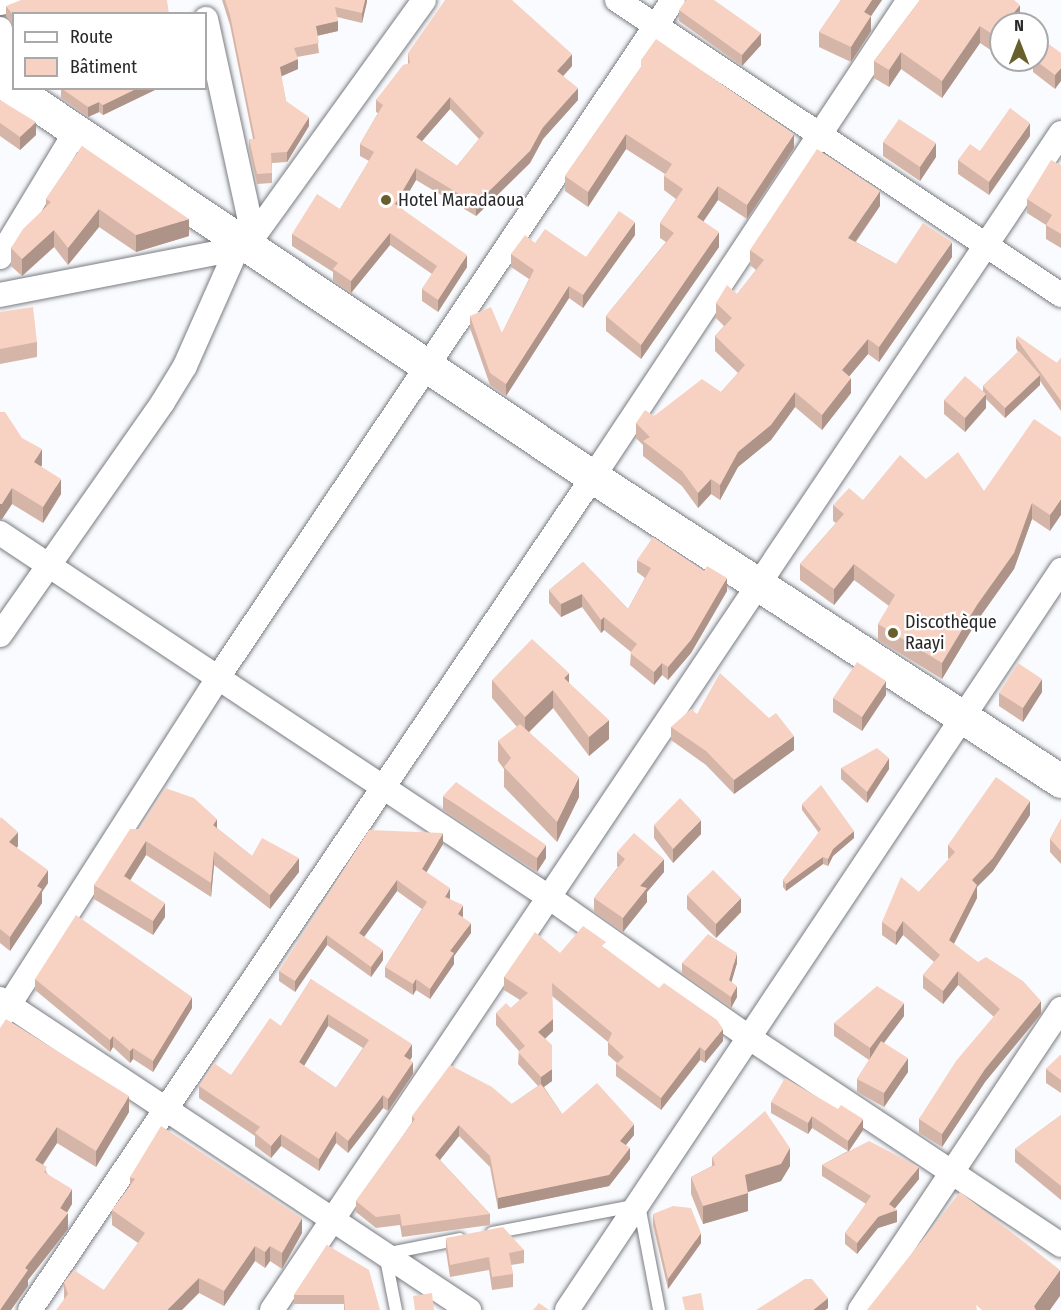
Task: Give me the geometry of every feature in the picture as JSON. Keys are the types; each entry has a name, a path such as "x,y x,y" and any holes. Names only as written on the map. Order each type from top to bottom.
{"street":[{"path":"0,3 12,0"},
{"path":"0,635 48,563 163,402 246,246 424,0"},
{"path":"617,0 821,138 1061,295"},
{"path":"469,1310 164,1108 3,1008 219,676 430,366 673,0"},
{"path":"30,1310 164,1108 821,138 909,0"},
{"path":"207,25 246,246"},
{"path":"0,29 4,83"},
{"path":"14,90 593,477 1061,781"},
{"path":"0,257 76,131"},
{"path":"272,1310 335,1221 758,585 988,246 1061,133"},
{"path":"0,295 246,246"},
{"path":"0,533 219,676 550,898 751,1039 1061,1245"},
{"path":"567,1310 751,1039 1061,570"},
{"path":"860,1310 1061,1009"}],"lane":[{"path":"396,1310 385,1254 639,1205 659,1310"}],"building":[{"path":"21,0 167,0 169,12 12,14 6,6"},
{"path":"225,0 365,0 362,13 335,7 338,21 316,26 319,43 294,48 298,59 280,67 286,101 309,117 287,152 271,153 272,173 257,174 249,139 255,139"},
{"path":"445,0 512,0 572,54 557,71 578,88 543,127 530,151 476,204 416,168 395,204 467,255 438,300 422,289 437,266 390,233 351,281 333,269 338,263 292,234 317,194 340,209 374,152 360,144 383,105 376,100 403,65 410,63 408,53","holes":["450,97 484,133 457,166 416,137"]},
{"path":"686,0 714,0 761,33 742,55 679,10"},
{"path":"841,0 872,0 864,12 871,16 851,47 819,32"},
{"path":"920,0 1014,0 1020,5 1014,12 989,12 989,32 980,26 942,81 901,52 889,70 874,61"},
{"path":"656,39 794,134 747,205 718,186 697,217 719,232 641,345 606,316 674,233 660,223 683,189 664,176 672,164 626,134 588,192 565,176 641,67 641,60"},
{"path":"1049,44 1061,53 1061,68 1055,75 1049,70"},
{"path":"64,90 134,90 103,105 99,102 88,107"},
{"path":"0,100 36,122 20,137 0,123"},
{"path":"1010,108 1030,123 989,182 958,160 970,144 980,151"},
{"path":"899,119 936,143 920,167 883,142"},
{"path":"82,146 189,219 136,235 99,209 68,248 54,230 22,259 11,248 23,229 51,202 46,199"},
{"path":"817,149 880,191 848,238 896,264 923,223 952,242 879,347 868,339 842,370 851,378 822,415 795,392 771,425 738,452 720,485 711,479 698,493 682,471 643,441 650,437 636,423 645,410 654,416 702,379 721,392 745,365 715,336 732,318 716,303 727,285 737,294 764,260 750,250"},
{"path":"1051,160 1061,165 1061,234 1046,225 1052,215 1027,199"},
{"path":"619,211 635,222 583,295 569,286 506,384 490,373 470,316 491,307 502,333 534,270 511,254 525,235 535,243 545,229 586,257"},
{"path":"33,307 37,342 0,349 0,312"},
{"path":"1018,336 1057,363 1061,358 1061,401 1016,338"},
{"path":"1019,351 1040,375 1005,408 983,386"},
{"path":"965,376 986,394 965,418 944,400"},
{"path":"0,412 5,412 22,438 42,449 34,462 61,479 43,507 12,488 0,504"},
{"path":"1034,419 1061,437 1061,499 1050,515 1032,503 1014,553 977,605 942,663 878,624 895,595 854,564 834,589 800,564 844,514 833,505 849,488 863,500 900,455 926,479 958,452 984,491"},
{"path":"653,537 704,571 707,566 727,578 691,640 668,667 662,663 654,672 630,653 637,644 604,617 601,620 582,594 561,604 549,590 583,562 628,609 651,568 637,560"},
{"path":"532,639 569,673 564,678 609,720 589,737 553,690 525,717 492,680"},
{"path":"857,662 886,681 862,717 833,698"},
{"path":"1018,663 1042,679 1023,708 999,693"},
{"path":"720,673 769,718 776,713 794,736 734,780 706,751 671,727 691,709 697,714"},
{"path":"520,724 579,777 557,822 504,767 511,758 498,741"},
{"path":"877,748 889,758 867,792 841,768"},
{"path":"996,777 1030,801 993,858 972,880 977,885 949,940 978,962 986,957 1023,981 1041,1001 985,1069 942,1134 919,1119 956,1061 1000,1009 958,971 943,991 923,975 940,955 903,921 896,932 882,922 901,877 919,892 955,852 948,845"},
{"path":"456,782 546,845 537,858 443,796"},
{"path":"821,785 854,831 833,849 828,859 823,857 786,884 783,880 821,829 802,804"},
{"path":"165,788 194,798 217,819 213,825 252,856 262,838 299,858 270,895 214,851 211,883 146,841 124,876 165,903 153,921 94,885 130,829 139,829"},
{"path":"680,798 701,820 673,849 654,825"},
{"path":"1,817 18,832 9,842 48,870 37,886 42,889 10,937 0,929"},
{"path":"1061,819 1061,851 1050,839"},
{"path":"369,830 443,833 422,869 450,888 445,897 463,905 458,914 471,923 450,951 454,953 430,989 416,979 413,984 385,967 427,902 397,880 359,933 383,950 371,967 327,935 295,981 279,971"},
{"path":"634,833 664,859 640,886 647,888 623,918 594,898 625,859 617,852"},
{"path":"713,870 741,898 716,924 687,895"},
{"path":"76,915 192,997 153,1061 133,1048 130,1051 113,1036 110,1040 35,979"},
{"path":"583,926 606,942 602,946 659,988 664,983 717,1020 723,1029 705,1051 700,1047 661,1098 616,1064 624,1057 608,1042 612,1033 552,983 553,1019 538,1032 552,1045 552,1069 541,1077 518,1052 525,1046 496,1013 506,1003 511,1008 528,993 504,977 535,932 560,953"},
{"path":"708,934 737,953 729,980 737,986 731,997 682,963"},
{"path":"311,979 412,1044 404,1056 413,1062 388,1099 383,1095 348,1141 336,1131 319,1159 281,1134 271,1146 255,1133 260,1127 199,1086 214,1063 231,1075 270,1018 281,1026","holes":["328,1014 369,1040 336,1088 299,1062"]},
{"path":"877,986 904,1003 870,1048 834,1023"},
{"path":"6,1019 129,1096 96,1151 57,1127 35,1160 47,1167 44,1172 72,1189 60,1208 68,1213 25,1268 28,1270 0,1310 0,1028"},
{"path":"881,1041 908,1058 884,1093 857,1079"},
{"path":"1061,1055 1061,1080 1046,1069"},
{"path":"450,1065 492,1087 512,1104 541,1084 562,1114 597,1083 634,1124 620,1141 630,1148 609,1175 498,1198 490,1156 459,1125 435,1155 490,1214 402,1226 400,1214 376,1217 356,1201 415,1119 412,1116"},
{"path":"785,1078 838,1109 841,1105 863,1119 848,1141 812,1116 808,1123 771,1102"},
{"path":"765,1111 790,1148 781,1164 745,1175 748,1193 703,1206 691,1177 715,1165 712,1157"},
{"path":"1061,1115 1061,1186 1015,1149"},
{"path":"161,1126 302,1218 282,1253 270,1246 265,1252 255,1246 224,1291 199,1278 167,1310 56,1310 68,1294 64,1282 74,1270 104,1290 145,1233 112,1210 135,1179 130,1177"},
{"path":"869,1141 919,1167 889,1204 897,1210 878,1217 857,1243 845,1233 871,1196 822,1165"},
{"path":"960,1192 1060,1270 1034,1306 1036,1310 982,1310 976,1305 977,1310 867,1310"},
{"path":"673,1206 691,1208 701,1233 668,1279 653,1214"},
{"path":"503,1227 524,1250 509,1253 513,1274 492,1277 489,1257 450,1265 446,1238"},
{"path":"327,1245 369,1270 380,1310 345,1310 344,1295 294,1295"},
{"path":"805,1279 812,1279 828,1298 813,1310 756,1310"},
{"path":"432,1293 434,1310 415,1310 413,1296"},
{"path":"701,1293 704,1310 685,1310 682,1297"},
{"path":"539,1303 549,1310 533,1310"}],"place":[{"name":"Hotel Maradaoua","path":"386,200"},
{"name":"Discothèque Raayi","path":"893,633"}]}
